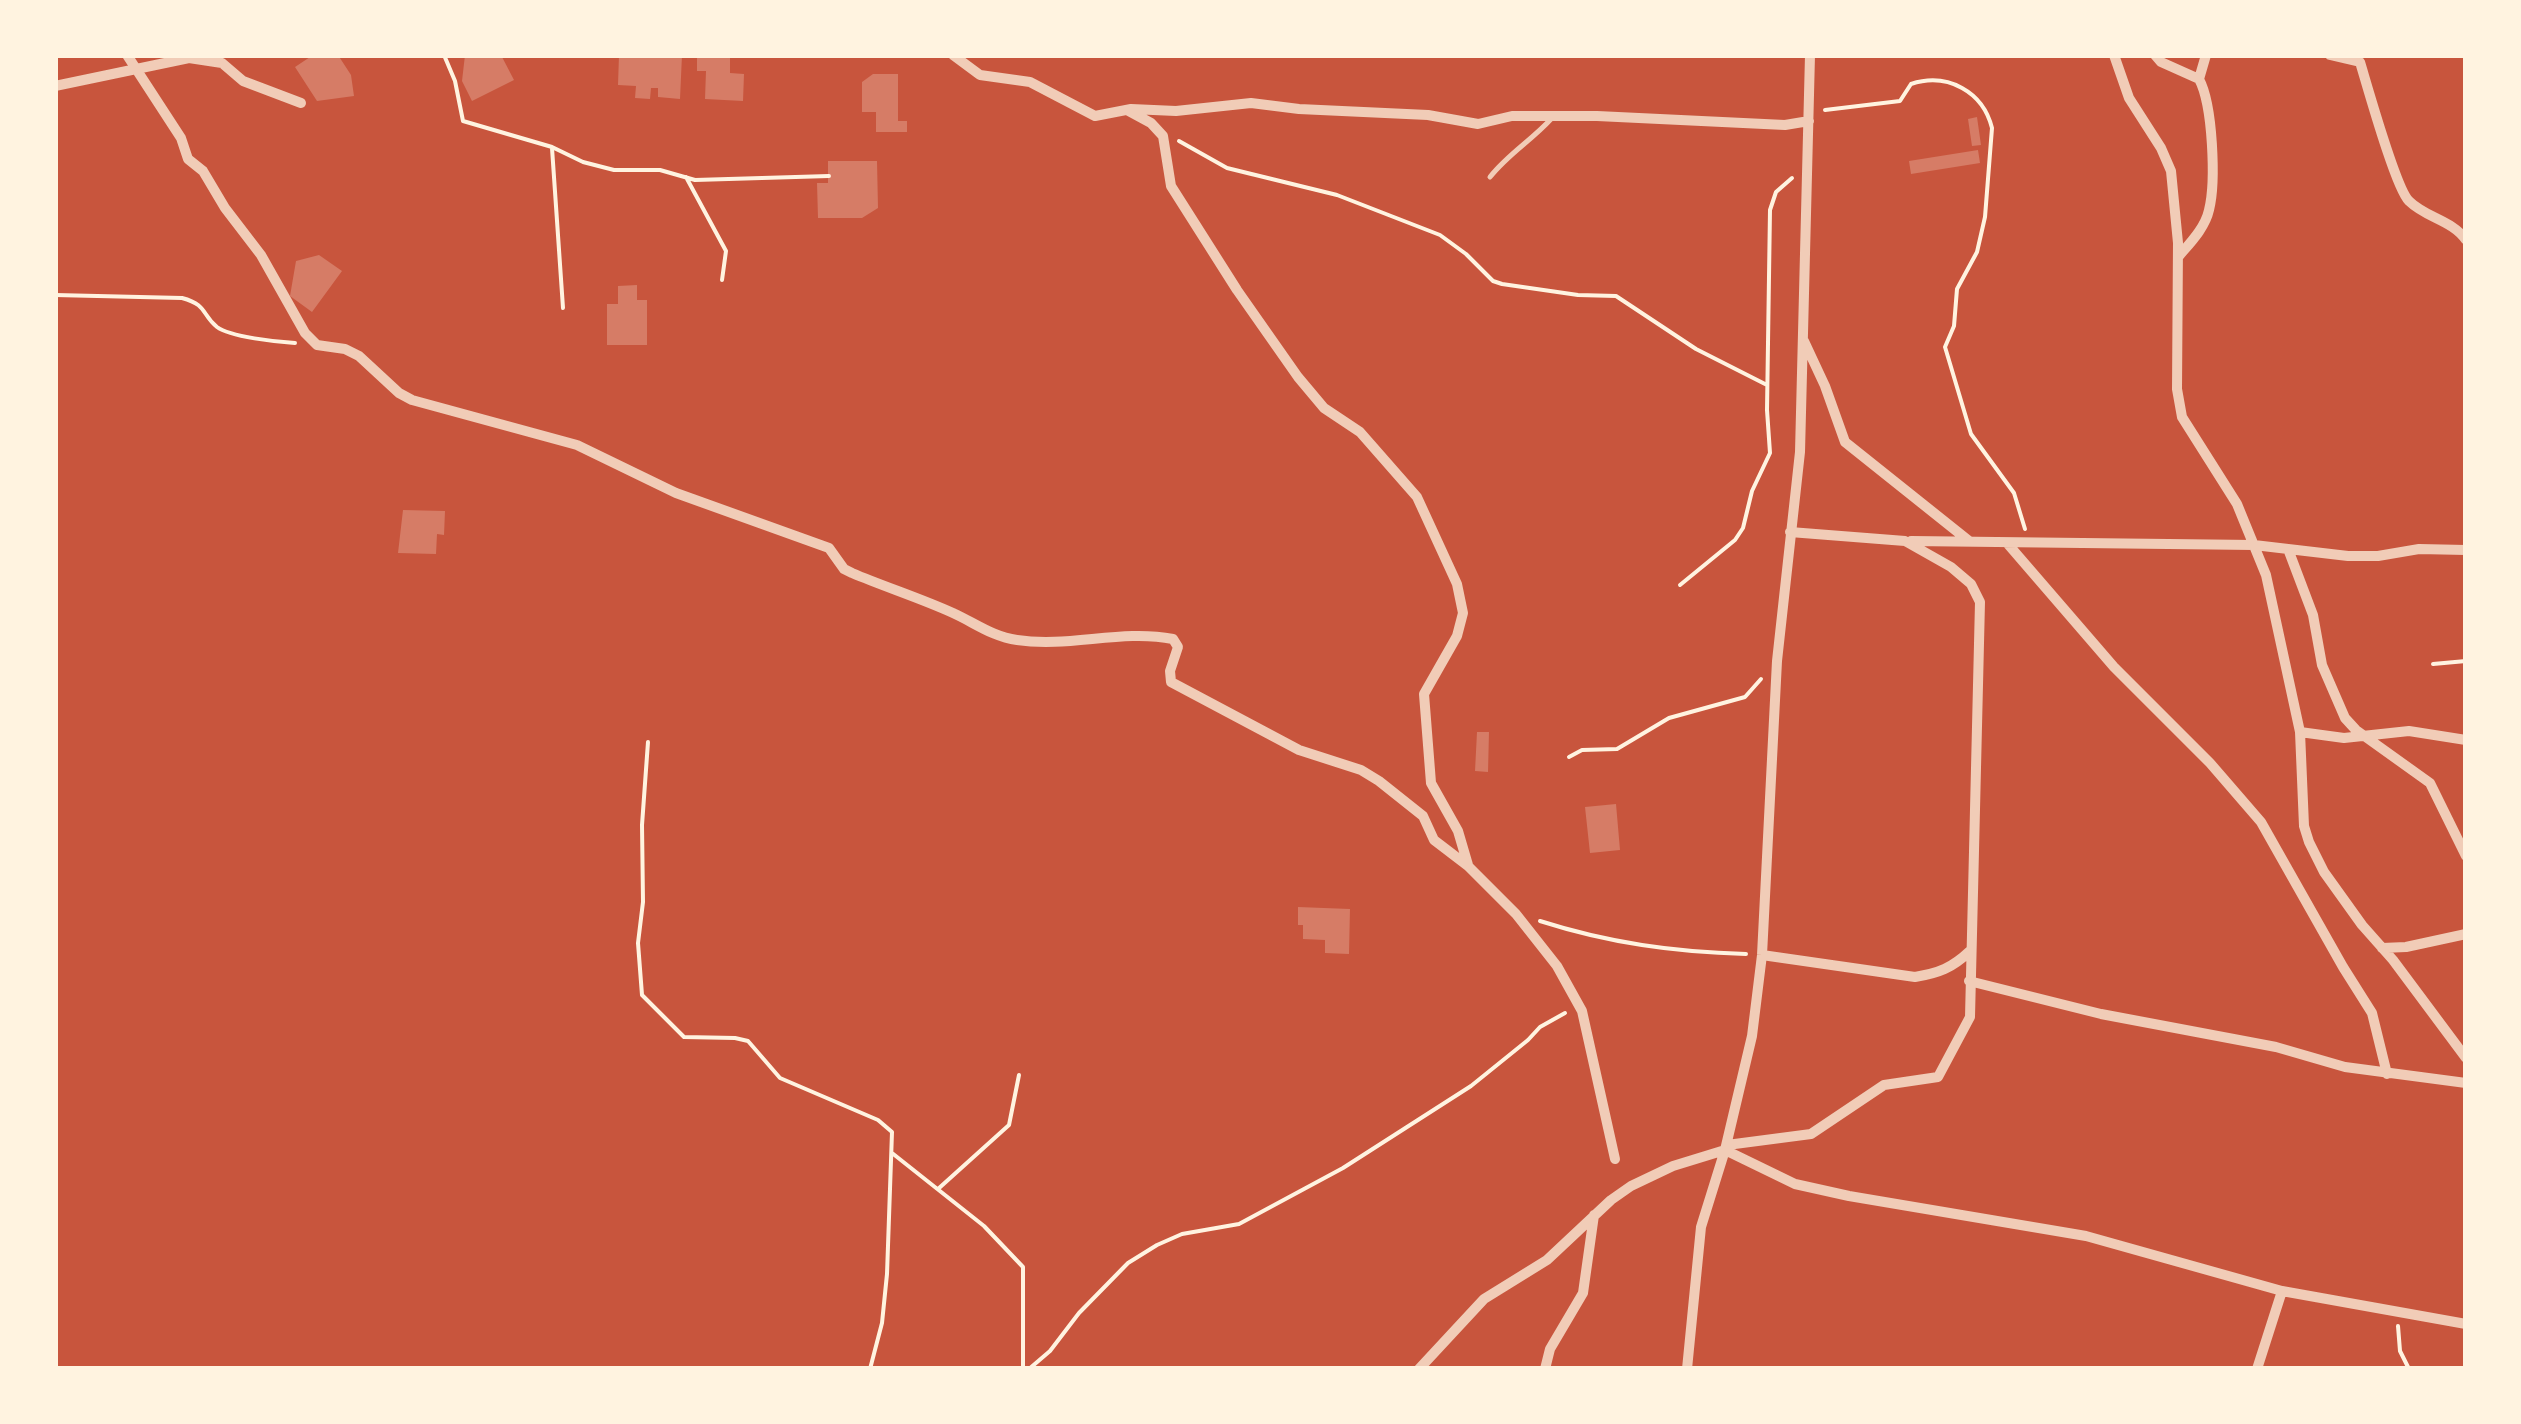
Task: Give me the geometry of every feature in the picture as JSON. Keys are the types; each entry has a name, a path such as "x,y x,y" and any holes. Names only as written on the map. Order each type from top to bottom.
{"street":[{"path":"126,55 180,138 186,155 210,180 316,345 345,349 359,356 412,400 577,445 676,493 829,548 844,569 954,613 990,633 1046,643 1125,634 1172,639 1178,646 1170,671 1171,682 1299,750 1361,770 1379,781 1423,816 1434,840 1468,866 1516,914 1557,966 1580,1006 1589,1032 1615,1159"},
{"path":"953,55 980,75 1030,82 1091,115 1251,103 1428,116 1478,124 1512,116 1785,125 1809,120"},
{"path":"1687,1369 1702,1226 1726,1148 1752,1036 1762,955 1778,661 1800,452 1810,55"},
{"path":"2114,55 2129,98 2168,160 2175,200 2178,389 2182,417 2237,504 2270,593 2300,732 2308,842 2324,872 2466,1058"},
{"path":"2154,55 2200,80"},
{"path":"2178,256 2194,238 2209,210 2212,123 2200,80 2206,55"},
{"path":"2330,55 2360,62 2408,201 2461,228 2466,240"},
{"path":"55,86 189,58 214,61 243,81 301,103"},
{"path":"1128,110 1157,128 1166,142 1171,186 1237,290 1314,398 1360,432 1417,497 1457,584 1463,613 1457,636 1424,694 1432,783 1458,831 1468,866"},
{"path":"1803,340 1845,442 1970,542"},
{"path":"1790,532 1905,541 2254,545 2348,556 2378,556 2419,548 2466,550"},
{"path":"1418,1369 1484,1300 1547,1260 1594,1214 1631,1186 1726,1148 1811,1134 1884,1085 1938,1077 1968,1021 1980,602 1971,584 1952,566 1905,541"},
{"path":"2007,543 2114,666 2210,763 2261,822 2372,1013 2387,1074"},
{"path":"2288,549 2314,614 2322,665 2345,718 2430,782 2466,856"},
{"path":"2300,732 2329,738 2409,731 2466,740"},
{"path":"2382,948 2466,934"},
{"path":"1762,955 1915,976 1953,967 1970,951"},
{"path":"1969,980 2101,1014 2276,1047 2345,1067 2466,1083"},
{"path":"1726,1148 1796,1184 2086,1236 2282,1291 2466,1324"},
{"path":"1545,1369 1550,1349 1583,1293 1594,1214"},
{"path":"2257,1369 2282,1291"}],"lane":[{"path":"1490,177 1505,158 1535,137 1553,117"}],"path":[{"path":"444,55 455,81 463,121 552,147 583,162 614,170 660,170 695,180 829,176"},
{"path":"1809,96 1829,110 1900,101 1911,84 1918,82 1951,83 1976,96 1989,117 1992,128 1985,217 1977,252 1957,288 1954,326 1945,347 1972,434 2014,494 2030,543"},
{"path":"1157,128 1227,168 1337,195 1440,235 1493,281 1578,295 1616,296 1696,349 1767,384"},
{"path":"552,147 562,308"},
{"path":"1680,585 1735,540 1770,453 1770,210 1780,186 1808,167"},
{"path":"686,178 726,251 722,280"},
{"path":"55,295 182,298 201,304 220,328 264,341 316,345"},
{"path":"1569,757 1582,750 1617,749 1669,718 1745,697 1778,661"},
{"path":"2433,664 2466,661"},
{"path":"648,742 638,943 642,995 684,1037 748,1041 775,1073 790,1084 878,1120 892,1132 882,1323 870,1369"},
{"path":"1516,914 1576,933 1675,952 1762,955"},
{"path":"1026,1369 1050,1351 1079,1314 1128,1264 1182,1234 1250,1219 1343,1168 1471,1086 1540,1026 1580,1006"},
{"path":"938,1189 1010,1125 1019,1075"},
{"path":"892,1153 984,1226 1023,1267 1026,1369"},
{"path":"2397,1312 2400,1351 2409,1369"}],"building":[{"path":"313,55 338,55 351,75 354,96 317,101 295,67"},
{"path":"465,55 501,55 514,80 472,101 462,81"},
{"path":"619,55 682,55 680,99 658,97 658,88 651,88 650,99 635,98 636,86 618,85"},
{"path":"697,55 730,55 730,73 744,74 743,101 705,99 706,71 697,71"},
{"path":"873,74 898,74 898,121 907,121 907,132 876,132 876,112 862,112 862,82"},
{"path":"1977,117 1981,145 1972,146 1968,119"},
{"path":"1978,150 1980,163 1911,174 1909,161"},
{"path":"828,161 877,161 878,208 862,218 818,218 817,183 828,183"},
{"path":"319,255 342,271 312,312 290,296 296,261"},
{"path":"637,285 637,300 647,300 647,345 607,345 607,304 618,304 618,286"},
{"path":"403,510 445,511 444,535 437,534 436,554 398,553"},
{"path":"1477,732 1489,732 1488,772 1475,771"},
{"path":"1616,804 1620,850 1590,853 1585,807"},
{"path":"1298,907 1350,909 1349,954 1325,953 1325,940 1303,939"}]}
